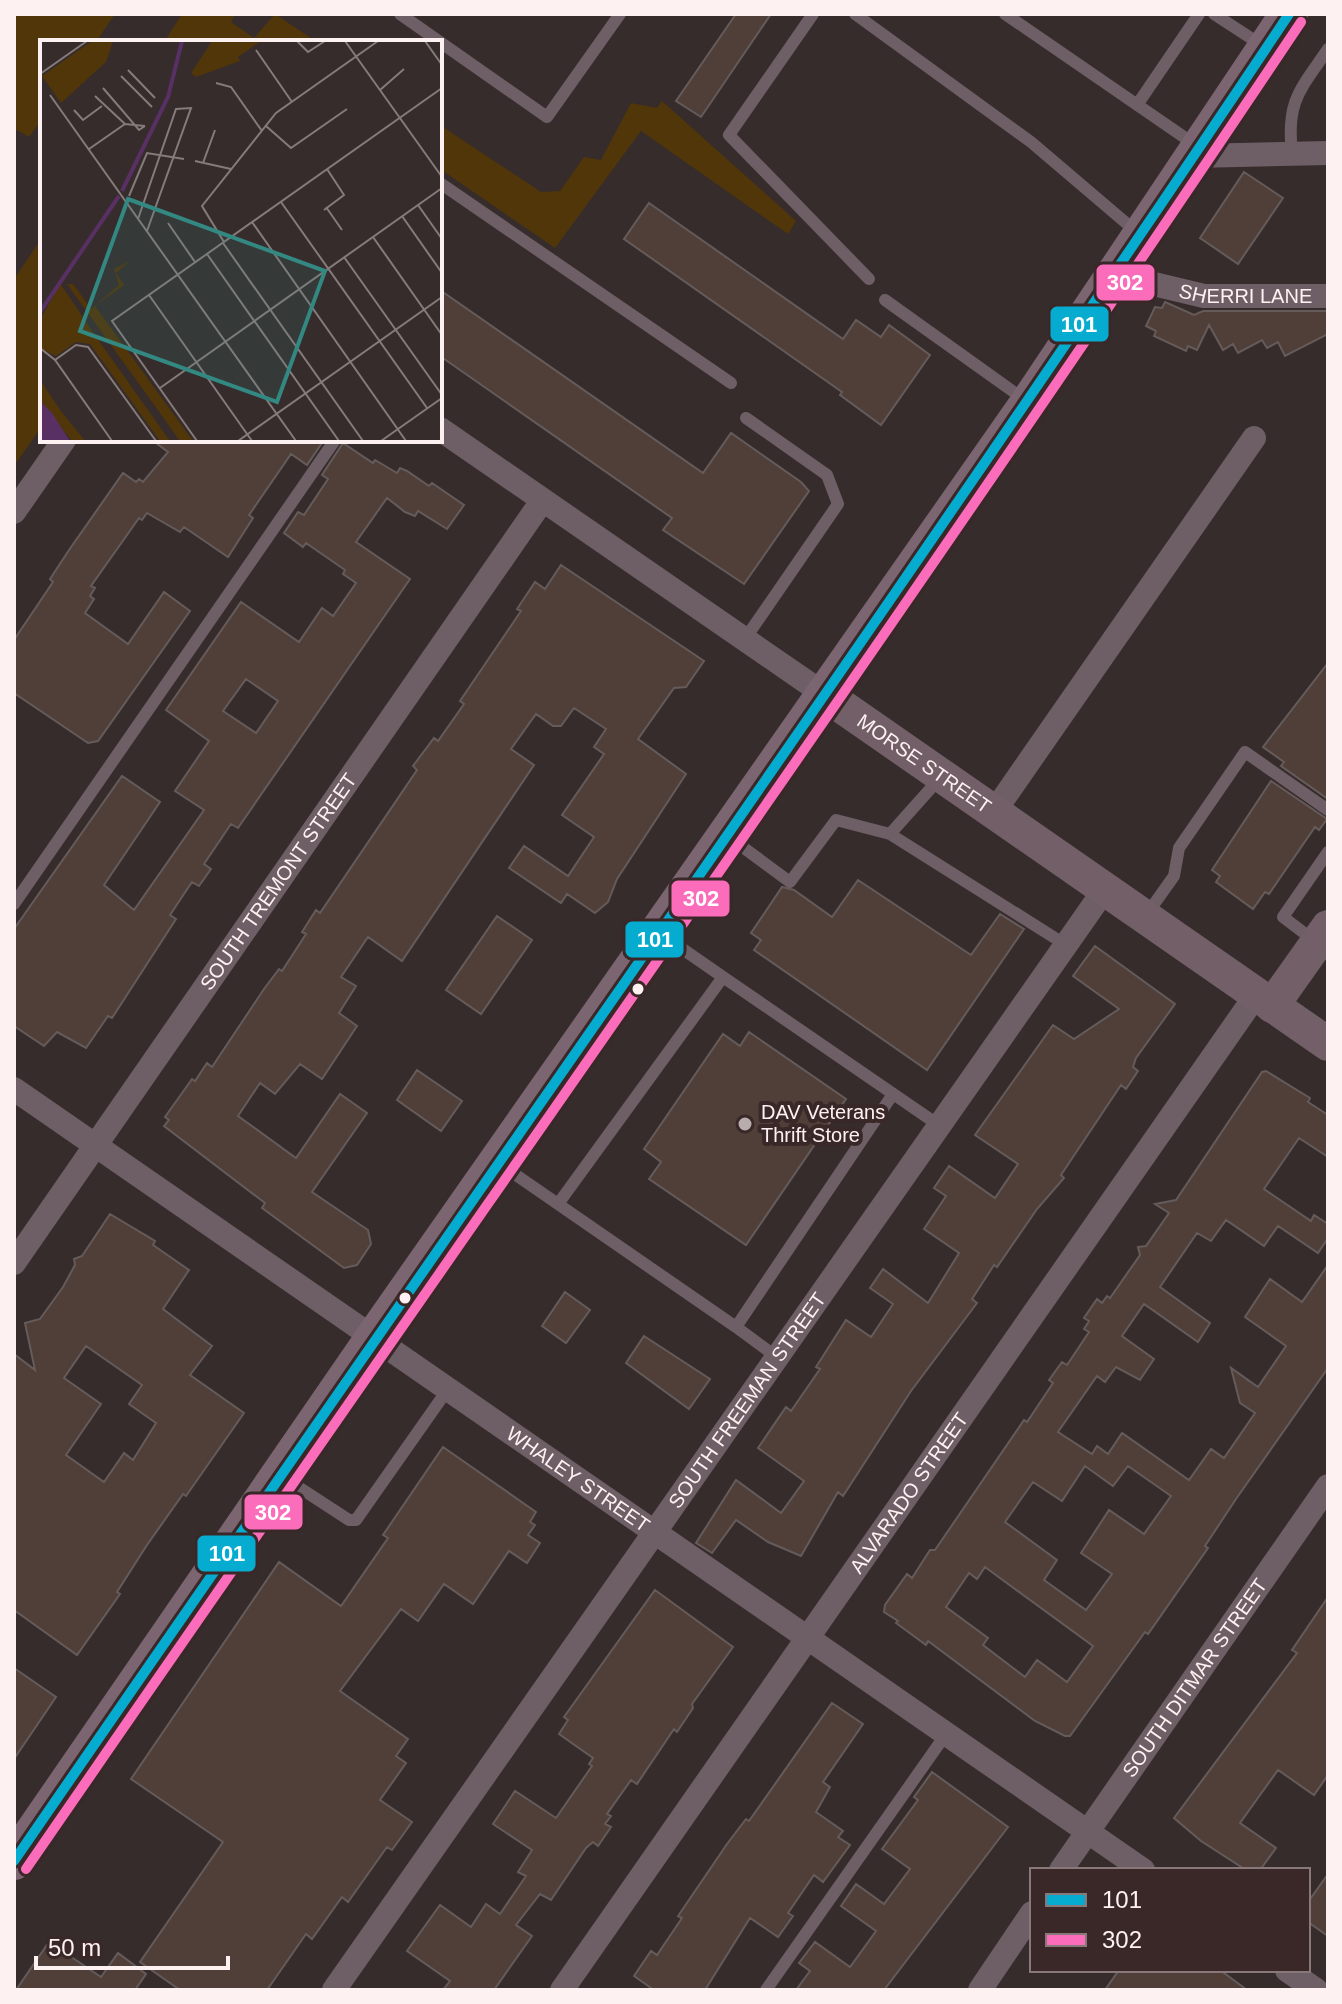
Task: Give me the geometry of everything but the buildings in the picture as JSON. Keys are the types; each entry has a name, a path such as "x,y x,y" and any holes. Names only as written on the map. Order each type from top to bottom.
{"main road":[{"path":"14,1861 374,1338 1029,403 1289,14"}],"street":[{"path":"1197,152 1328,153"},
{"name":"SHERRI LANE","path":"1116,275 1204,296 1328,296"},
{"name":"MORSE STREET","path":"442,430 1328,1044"},
{"path":"994,812 1254,438"},
{"path":"14,512 63,442"},
{"name":"SOUTH TREMONT STREET","path":"14,1263 542,501"},
{"name":"SOUTH FREEMAN STREET","path":"334,1990 1105,889"},
{"name":"ALVARADO STREET","path":"562,1990 1264,1000 1322,935"},
{"name":"WHALEY STREET","path":"14,1089 1140,1868"},
{"name":"SOUTH DITMAR STREET","path":"1062,1868 1328,1486"},
{"path":"980,1990 1030,1916"},
{"path":"1290,1972 1316,1990"}],"lane":[{"path":"400,14 437,40"},
{"path":"442,43 547,117 620,14"},
{"path":"813,14 729,135 869,279"},
{"path":"855,14 1031,142 1142,236"},
{"path":"1005,14 1137,105 1197,152"},
{"path":"1137,105 1199,14"},
{"path":"1214,14 1266,48"},
{"path":"1292,154 1290,133 1294,96 1328,49"},
{"path":"442,184 731,383"},
{"path":"885,300 1029,403"},
{"path":"745,639 838,504 827,475 746,418"},
{"path":"14,904 334,442"},
{"path":"1145,917 1174,876 1179,848 1245,752 1328,810"},
{"path":"890,834 942,776"},
{"path":"726,835 790,882 836,820 890,834 1066,945"},
{"path":"1322,935 1283,917 1328,852"},
{"path":"658,932 940,1126"},
{"path":"558,1204 723,977"},
{"path":"736,1327 893,1094"},
{"path":"497,1162 778,1358"},
{"path":"280,1475 349,1520 356,1520 448,1389"},
{"path":"766,1990 946,1734"}],"shaded area":[{"path":"14,14 115,14 97,40 40,40 40,122 29,137 17,130 14,134"},
{"path":"182,14 235,14 231,22 254,38 275,14 314,40 165,40"},
{"path":"662,101 796,221 788,234 641,131 555,248 442,170 442,126 541,192 560,191 584,157 601,160 631,103 657,108"},
{"path":"40,241 40,429 14,466 14,279"}],"transit line":[{"name":"101","path":"14,1861 815,709 1289,14"},
{"name":"302","path":"26,1869 827,717 1301,22"}],"place":[{"name":"DAV Veterans Thrift Store","path":"745,1124"}]}
